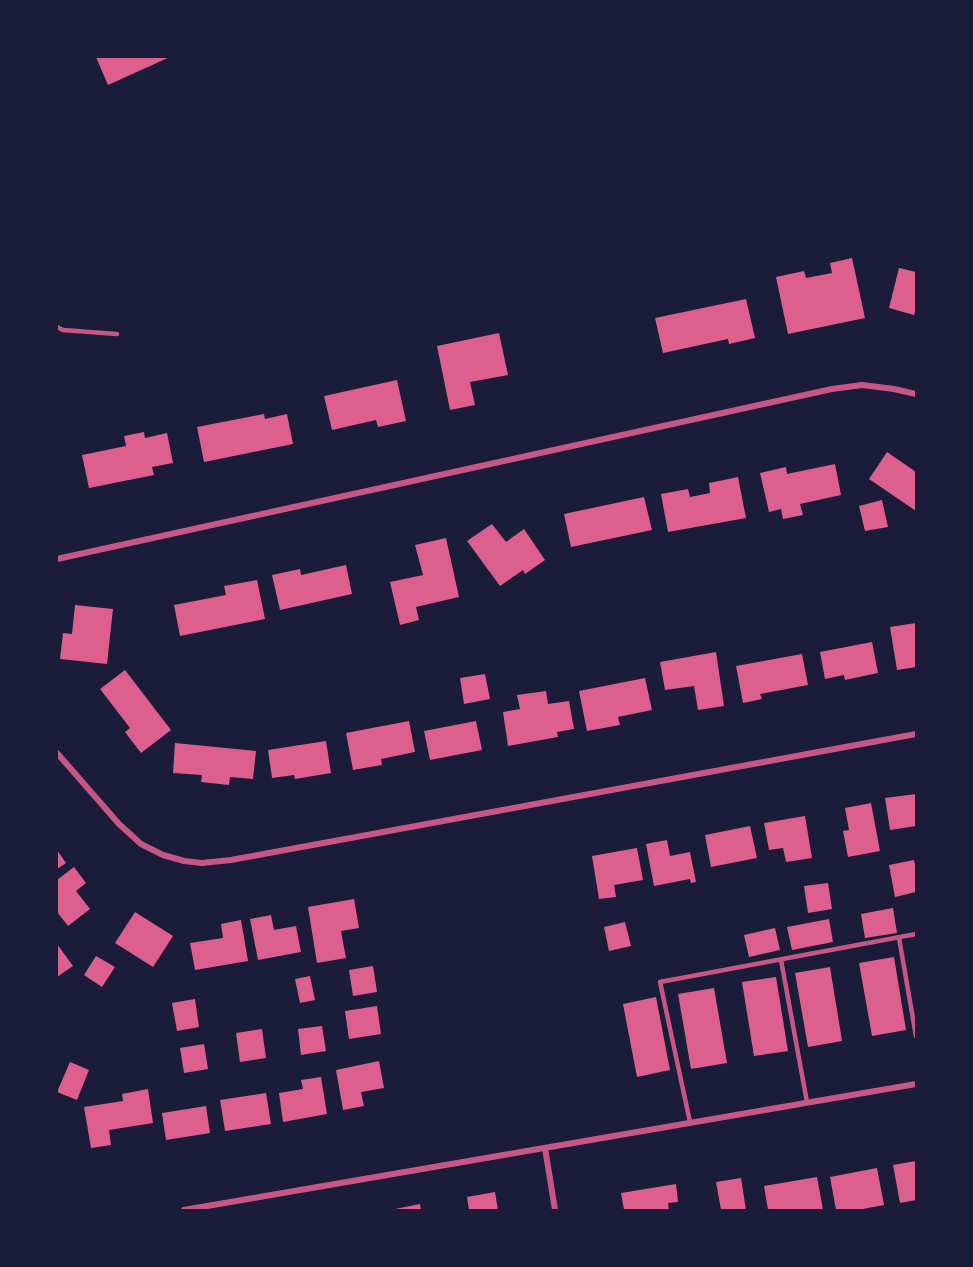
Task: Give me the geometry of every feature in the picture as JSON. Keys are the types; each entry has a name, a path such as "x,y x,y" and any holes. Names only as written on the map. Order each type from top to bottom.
{"street":[{"path":"57,559 832,389 862,385 916,394"},
{"path":"57,753 119,824 141,844 163,855 202,863 242,858 916,734"},
{"path":"184,1210 916,1084"},
{"path":"545,1148 555,1210"}],"lane":[{"path":"57,327 63,330 117,334"},
{"path":"690,1122 660,982 916,934"},
{"path":"899,938 916,1036"},
{"path":"781,960 807,1102"}],"building":[{"path":"96,57 170,57 108,85"},
{"path":"852,258 865,318 788,334 776,277 804,271 806,278 832,273 830,263"},
{"path":"899,268 916,272 916,312 914,315 889,308"},
{"path":"746,299 755,338 729,344 728,339 663,353 655,318"},
{"path":"499,333 508,375 470,382 475,405 450,410 437,346"},
{"path":"397,380 406,421 378,427 376,420 332,430 324,396"},
{"path":"264,414 265,419 287,414 293,444 204,462 197,427"},
{"path":"144,432 145,438 167,433 173,463 152,467 154,475 89,488 82,455 126,446 124,436"},
{"path":"887,452 916,472 916,511 869,479"},
{"path":"835,464 841,495 800,504 803,515 783,519 781,509 769,512 760,473 786,467 787,474"},
{"path":"738,477 746,518 668,532 661,494 688,489 690,497 710,493 709,483"},
{"path":"644,497 652,530 571,547 564,514"},
{"path":"882,500 888,527 865,531 859,506"},
{"path":"492,524 506,542 524,529 545,560 525,574 523,570 500,586 467,541"},
{"path":"446,538 459,597 416,607 419,620 400,625 390,582 423,575 415,545"},
{"path":"346,565 352,594 280,610 272,575 300,569 301,575"},
{"path":"257,580 265,619 180,636 174,605 226,595 224,586"},
{"path":"75,605 113,609 107,664 60,659 63,633 72,634"},
{"path":"916,623 916,667 897,670 890,627"},
{"path":"872,642 878,673 845,680 844,675 825,679 820,652"},
{"path":"716,652 724,706 698,710 694,686 665,690 660,662"},
{"path":"802,654 808,685 760,694 762,699 743,703 736,666"},
{"path":"125,670 171,730 141,753 125,732 130,728 100,689"},
{"path":"485,674 490,699 464,704 460,678"},
{"path":"645,678 652,710 618,717 620,725 587,731 579,691"},
{"path":"546,691 548,704 569,701 574,729 557,732 558,737 508,746 503,712 520,709 517,695"},
{"path":"409,721 415,752 381,759 382,765 353,770 346,733"},
{"path":"476,721 482,750 430,760 424,731"},
{"path":"326,741 331,773 295,779 294,775 272,778 268,750"},
{"path":"175,743 256,751 253,779 230,777 229,785 201,782 202,775 173,773"},
{"path":"916,794 916,826 890,830 885,798"},
{"path":"871,803 880,851 848,857 843,831 849,830 845,808"},
{"path":"805,816 812,858 786,862 783,848 769,850 764,823"},
{"path":"750,826 757,858 711,867 705,835"},
{"path":"667,840 670,856 690,852 696,882 691,883 690,879 654,886 646,844"},
{"path":"637,848 643,880 614,885 616,897 599,899 592,856"},
{"path":"57,850 66,863 57,869"},
{"path":"914,860 916,892 895,897 889,865"},
{"path":"74,867 86,883 76,891 90,909 68,926 57,912 57,880"},
{"path":"828,883 832,909 808,913 804,886"},
{"path":"354,899 359,928 341,931 346,958 317,963 308,907"},
{"path":"893,908 897,933 865,938 861,914"},
{"path":"135,912 173,936 153,967 115,943"},
{"path":"271,915 274,930 296,926 301,952 258,960 250,919"},
{"path":"829,919 833,942 792,950 787,927"},
{"path":"241,920 248,961 195,970 190,943 223,938 221,924"},
{"path":"625,922 631,946 609,951 604,927"},
{"path":"775,928 780,950 749,957 744,935"},
{"path":"57,944 73,966 57,977"},
{"path":"96,956 115,967 102,987 84,975"},
{"path":"894,957 906,1030 872,1036 859,963"},
{"path":"373,966 377,992 353,996 349,970"},
{"path":"830,967 842,1041 808,1047 795,973"},
{"path":"310,976 315,1000 300,1003 295,979"},
{"path":"776,977 788,1051 754,1056 742,982"},
{"path":"714,988 727,1063 691,1069 678,994"},
{"path":"656,997 670,1070 637,1077 623,1004"},
{"path":"195,999 199,1027 177,1031 172,1003"},
{"path":"377,1006 381,1034 349,1039 345,1011"},
{"path":"322,1026 326,1051 301,1055 298,1029"},
{"path":"262,1029 266,1058 240,1062 236,1033"},
{"path":"204,1044 208,1069 184,1073 180,1048"},
{"path":"379,1061 384,1088 361,1092 364,1106 343,1110 336,1070"},
{"path":"70,1062 89,1070 77,1100 57,1092"},
{"path":"321,1077 327,1114 283,1122 279,1093 303,1089 301,1080"},
{"path":"148,1089 153,1123 109,1130 111,1145 91,1148 84,1107 123,1101 122,1094"},
{"path":"266,1093 271,1124 225,1131 220,1100"},
{"path":"206,1106 210,1133 166,1140 162,1113"},
{"path":"916,1161 916,1200 900,1203 893,1165"},
{"path":"877,1168 884,1205 858,1210 836,1210 830,1177"},
{"path":"817,1177 823,1210 768,1210 764,1186"},
{"path":"741,1178 746,1210 721,1210 716,1182"},
{"path":"676,1184 678,1202 668,1203 669,1210 624,1210 621,1193"},
{"path":"495,1192 498,1210 469,1210 467,1197"},
{"path":"420,1204 421,1210 395,1210 395,1209"}]}
